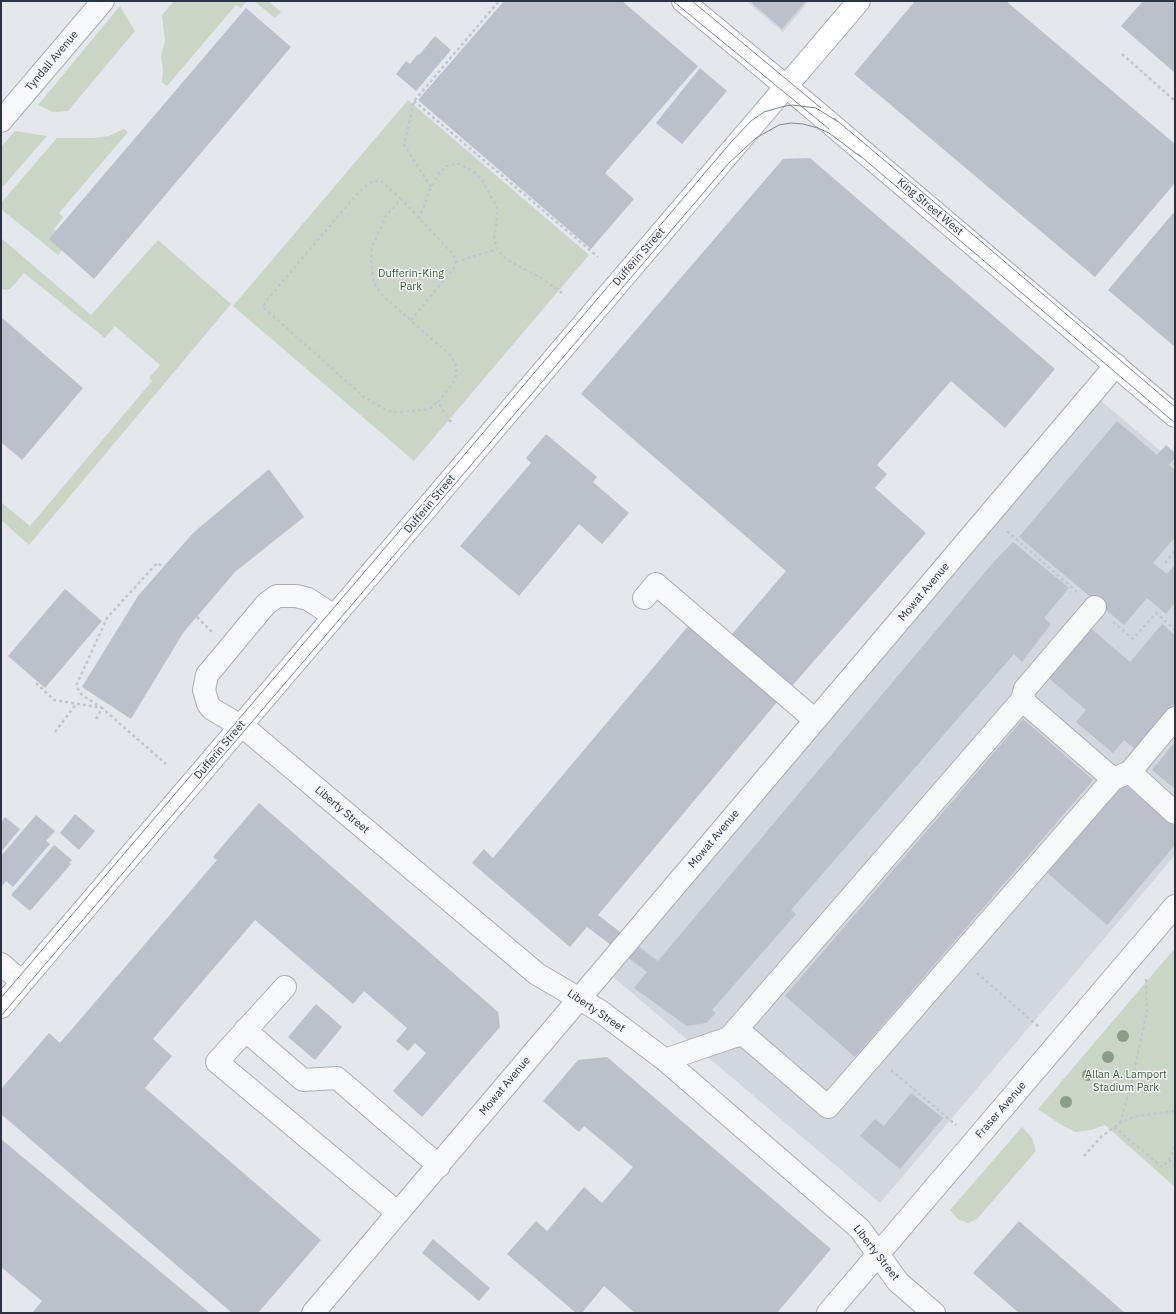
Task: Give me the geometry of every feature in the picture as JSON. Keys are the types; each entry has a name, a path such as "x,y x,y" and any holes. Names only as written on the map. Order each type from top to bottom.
{"main road":[{"name":"King Street West","path":"683,1 1175,416"},
{"name":"Dufferin Street","path":"1,1007 641,254 859,1"}],"street":[{"name":"Tyndall Avenue","path":"1,121 103,1"},
{"name":"Mowat Avenue","path":"313,1313 1116,365"},
{"path":"644,598 656,584 815,720"},
{"name":"Liberty Street","path":"334,616 308,599 296,596 277,596 266,604 207,675 204,690 208,704 212,709 241,726 537,974 600,1012 665,1060 860,1229 898,1282 934,1313"},
{"path":"729,1038 1022,700 1025,689 1095,607"},
{"path":"1022,700 1122,776 1175,813"},
{"path":"665,1060 743,1034 828,1107 1033,873 1175,718"},
{"name":"Fraser Avenue","path":"828,1313 1175,906"},
{"path":"1,964 22,982"},
{"path":"285,987 217,1062 398,1213"},
{"path":"245,1030 303,1080 337,1078 439,1166"}],"path":[{"path":"431,187 404,145 414,101 499,1"},
{"path":"1122,54 1175,101"},
{"path":"414,101 598,257"},
{"path":"419,219 431,187 447,166 457,163 472,171 482,180 498,208 494,239 497,249 506,260 541,278 565,295"},
{"path":"401,199 386,216 372,247 371,261 374,283 382,295 450,355 457,367 455,380 438,402 428,409 402,412 391,412 381,407 364,397 263,307 266,300 357,194 374,181 381,181 401,199 453,254 456,262 454,268 411,320"},
{"path":"456,262 497,249"},
{"path":"438,402 449,420 454,424"},
{"path":"1165,563 1175,551"},
{"path":"163,567 157,563 107,618 76,686 82,695 102,708 166,764"},
{"path":"197,617 217,636"},
{"path":"36,683 54,700 102,708"},
{"path":"55,732 76,704"},
{"path":"96,719 102,708"},
{"path":"959,957 1058,1043"},
{"path":"1120,1123 1131,1084 1147,1012 1145,977"},
{"path":"886,1066 975,1141"},
{"path":"1084,1156 1102,1137 1120,1123 1137,1116 1175,1111"},
{"path":"1114,1127 1162,1167 1169,1160 1175,1145"},
{"path":"1169,1160 1175,1165"}],"shaded area":[{"path":"746,1 809,1 783,32"},
{"path":"1100,400 1175,463 1175,855 880,1203 612,976"}],"green space":[{"path":"174,1 247,1 241,8 236,5 167,86 162,82 163,70 161,55 165,41 162,15"},
{"path":"254,1 268,1 281,12 275,18"},
{"path":"120,6 135,31 68,111 53,112 38,105"},
{"name":"Dufferin-King Park","path":"408,100 589,255 414,461 233,306"},
{"path":"124,129 128,132 59,213 63,217 54,229 69,243 58,255 1,209 1,203 57,138 93,138 109,136"},
{"path":"15,131 47,136 1,189 1,147"},
{"path":"1,238 91,315 158,240 231,304 29,545 1,520 1,502 30,526 152,381 149,378 160,365 115,326 105,338 24,273 10,289 5,290 1,288"},
{"name":"Allan A. Lamport Stadium Park","path":"1175,948 1175,1187 1105,1125 1091,1130 1075,1132 1038,1109"},
{"path":"1022,1127 1032,1138 1036,1151 977,1219 968,1223 958,1219 950,1210"}],"building":[{"path":"504,1 622,1 698,66 605,173 634,199 591,249 418,100"},
{"path":"754,1 806,1 782,29 752,3"},
{"path":"915,1 1006,1 1175,144 1175,183 1095,277 854,74"},
{"path":"1143,1 1173,1 1175,3 1175,73 1121,26"},
{"path":"246,8 291,47 94,279 49,239"},
{"path":"435,36 451,50 416,91 396,74 406,61 410,64"},
{"path":"700,68 727,91 682,144 656,123"},
{"path":"810,158 1055,369 1005,428 951,381 877,465 887,474 875,488 926,533 792,686 732,634 786,571 581,394 783,159"},
{"path":"1175,211 1175,347 1108,290"},
{"path":"1,317 83,388 22,460 1,442"},
{"path":"1117,421 1157,455 1166,445 1175,453 1175,458 1169,465 1175,470 1175,537 1153,563 1167,574 1175,565 1175,603 1166,614 1147,598 1124,625 1019,537"},
{"path":"546,434 597,477 593,482 629,513 602,544 579,524 519,596 460,546 531,463 526,458"},
{"path":"269,469 304,517 235,572 183,633 131,719 82,687 138,596 193,533"},
{"path":"1013,542 1069,588 1044,618 1051,624 1022,662 1014,654 791,910 796,914 712,1010 716,1013 706,1023 687,1026 634,988 647,972 587,927 570,947 472,863 484,849 493,858 689,625 778,701 598,915 658,961 991,565"},
{"path":"65,589 102,621 45,688 8,656"},
{"path":"1162,624 1175,635 1175,703 1135,749 1124,740 1113,753 1076,722 1086,710 1045,675 1087,625 1130,662"},
{"path":"1023,719 1093,780 855,1057 785,996"},
{"path":"1175,742 1175,789 1152,770"},
{"path":"1120,780 1175,827 1175,845 1107,925 1044,870"},
{"path":"259,803 498,1012 500,1027 422,1117 393,1091 426,1053 415,1043 408,1051 396,1041 407,1028 364,991 353,1004 255,920 153,1039 172,1056 145,1088 321,1240 258,1313 232,1313 1,1114 1,1089 49,1033 60,1043 217,860 213,857"},
{"path":"75,814 95,831 79,850 60,833"},
{"path":"36,815 55,831 46,841 50,844 13,887 6,881 1,887 1,856"},
{"path":"5,817 20,829 1,852 1,822"},
{"path":"54,845 72,860 69,863 71,864 30,911 11,895"},
{"path":"316,1004 342,1027 315,1060 288,1037"},
{"path":"607,1057 831,1249 777,1313 635,1313 604,1286 582,1313 576,1313 507,1254 536,1221 547,1231 584,1187 602,1203 633,1167 584,1126 579,1132 543,1101 578,1060"},
{"path":"911,1093 943,1118 900,1169 860,1136 875,1119 884,1126"},
{"path":"1,1139 210,1313 32,1313 42,1301 1,1267"},
{"path":"1019,1221 1125,1313 1019,1313 973,1273"},
{"path":"433,1239 490,1288 479,1301 422,1253"}],"tram line":[{"path":"673,1 829,129"},
{"path":"692,1 821,108"},
{"path":"1,998 732,141 751,121 764,112 793,105 816,108 837,121"},
{"path":"834,118 1175,407"},
{"path":"1,1016 728,164 756,138 779,125 791,123 803,124 829,133 861,157"},
{"path":"858,154 1175,423"}]}
